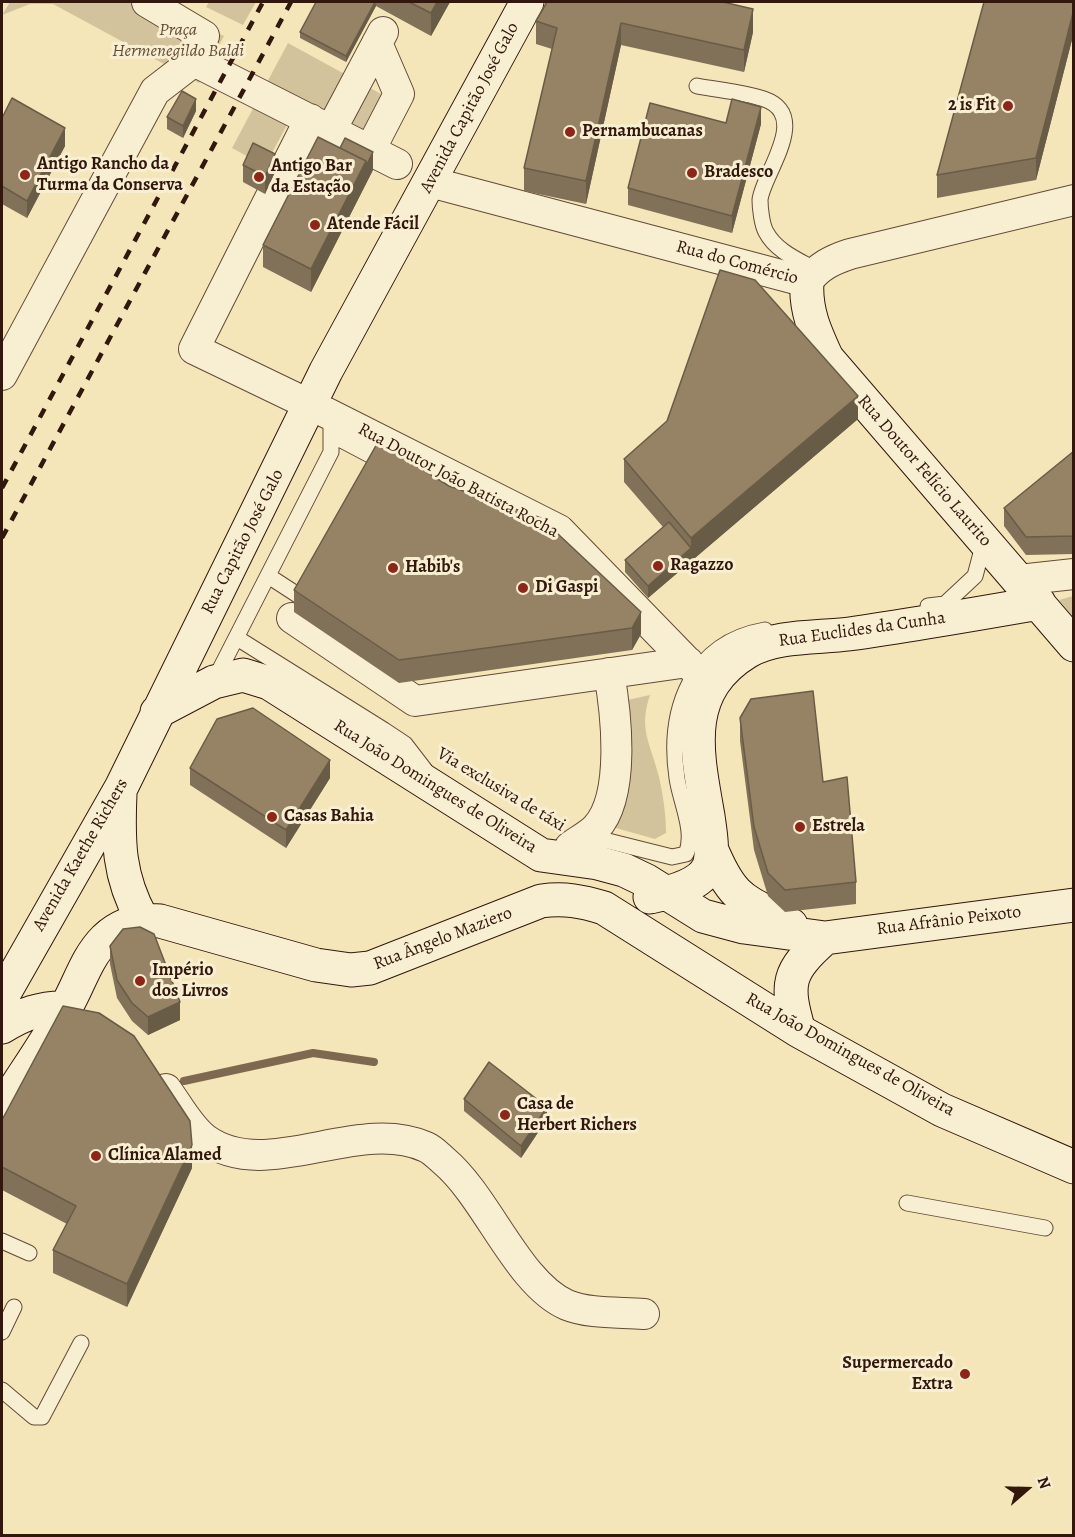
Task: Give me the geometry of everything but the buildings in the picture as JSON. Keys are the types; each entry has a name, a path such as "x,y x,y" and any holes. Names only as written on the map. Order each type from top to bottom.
{"main road":[{"name":"Avenida Capitão José Galo","path":"326,371 527,2"},
{"name":"Rua Doutor Felício Laurito","path":"811,276 806,301 814,331 827,358 1074,645"},
{"name":"Rua Capitão José Galo","path":"157,712 324,418 326,371"},
{"name":"Rua Euclides da Cunha","path":"604,908 666,893 700,876 708,867 711,848 699,748 699,717 714,682 731,664 748,651 793,639 849,634 1029,592"},
{"name":"Rua João Domingues de Oliveira","path":"157,712 214,682 243,675 269,682 541,855 598,863 624,870 703,916 744,927 818,937"},
{"name":"Avenida Kaethe Richers","path":"2,997 121,788 157,712"},
{"path":"2,1109 80,1013 95,950 115,931 142,919 130,897 123,876 120,851 121,788"},
{"path":"711,848 724,879 733,892 757,909 818,937 792,978 790,999 799,1031"},
{"name":"Rua Ângelo Maziero","path":"142,919 160,921 316,965 351,970 370,968 541,901 578,899 604,908"},
{"name":"Rua Afrânio Peixoto","path":"818,937 1074,905"},
{"name":"Rua João Domingues de Oliveira","path":"604,908 799,1031 942,1110 1074,1167"},
{"path":"2,1027 21,1015 47,1007 80,1013"}],"street":[{"path":"147,2 199,48 321,124 397,164"},
{"path":"321,124 382,35 399,94 369,150"},
{"path":"2,375 155,91 199,48"},
{"name":"Rua Doutor João Batista Rocha","path":"321,124 194,349 324,418 559,530 693,667"},
{"name":"Rua do Comércio","path":"430,183 811,276 830,261 850,254 1074,200"},
{"path":"1029,592 1074,574"},
{"path":"292,618 415,701 609,673 693,667"},
{"path":"570,847 597,827 606,808 616,772 617,737 609,673"},
{"path":"153,1070 203,1137 222,1150 247,1155 278,1153 371,1138 401,1138 428,1148 452,1167 473,1191 519,1258 537,1282 550,1294 567,1305 644,1314"}],"lane":[{"path":"697,86 766,99 778,109 783,120 785,139 760,199 765,231 811,276"},
{"name":"Rua do Comércio","path":"397,164 430,183"},
{"path":"324,418 399,472"},
{"path":"214,682 270,577 331,452 324,418"},
{"path":"911,609 945,604 975,576 984,542"},
{"path":"270,577 328,614"},
{"name":"Via exclusiva de táxi","path":"237,638 405,744 423,769 555,849 608,841 672,857 686,854 690,844 677,779 675,723 693,667 741,635 843,619"},
{"path":"907,1203 1045,1228"},
{"path":"2,1241 29,1252"},
{"path":"2,1332 14,1306"},
{"path":"2,1390 34,1418 42,1417 81,1344"}],"green space":[{"name":"Praça Hermenegildo Baldi","path":"10,2 159,2 224,36 199,83 53,4 30,4 2,15"},
{"path":"209,2 256,2 243,25 206,7"},
{"path":"288,43 403,106 373,170 287,125 265,166 232,148"},
{"path":"1074,596 1073,617 1059,600"},
{"path":"650,695 645,728 656,765 666,826 666,833 655,839 609,826 623,701"}],"waterway":[{"path":"184,1081 313,1053 374,1062"}],"railway":[{"path":"2,488 263,2"},
{"path":"2,538 291,2"}],"place":[{"name":"2 is Fit","path":"1008,106"},
{"name":"Pernambucanas","path":"570,132"},
{"name":"Bradesco","path":"692,173"},
{"name":"Antigo Rancho da Turma da Conserva","path":"25,175"},
{"name":"Antigo Bar da Estação","path":"259,177"},
{"name":"Atende Fácil","path":"315,225"},
{"name":"Ragazzo","path":"658,566"},
{"name":"Habib's","path":"393,568"},
{"name":"Di Gaspi","path":"523,588"},
{"name":"Casas Bahia","path":"272,817"},
{"name":"Estrela","path":"800,827"},
{"name":"Império dos Livros","path":"140,981"},
{"name":"Casa de Herbert Richers","path":"505,1115"},
{"name":"Clínica Alamed","path":"96,1156"},
{"name":"Supermercado Extra","path":"965,1374"}]}
